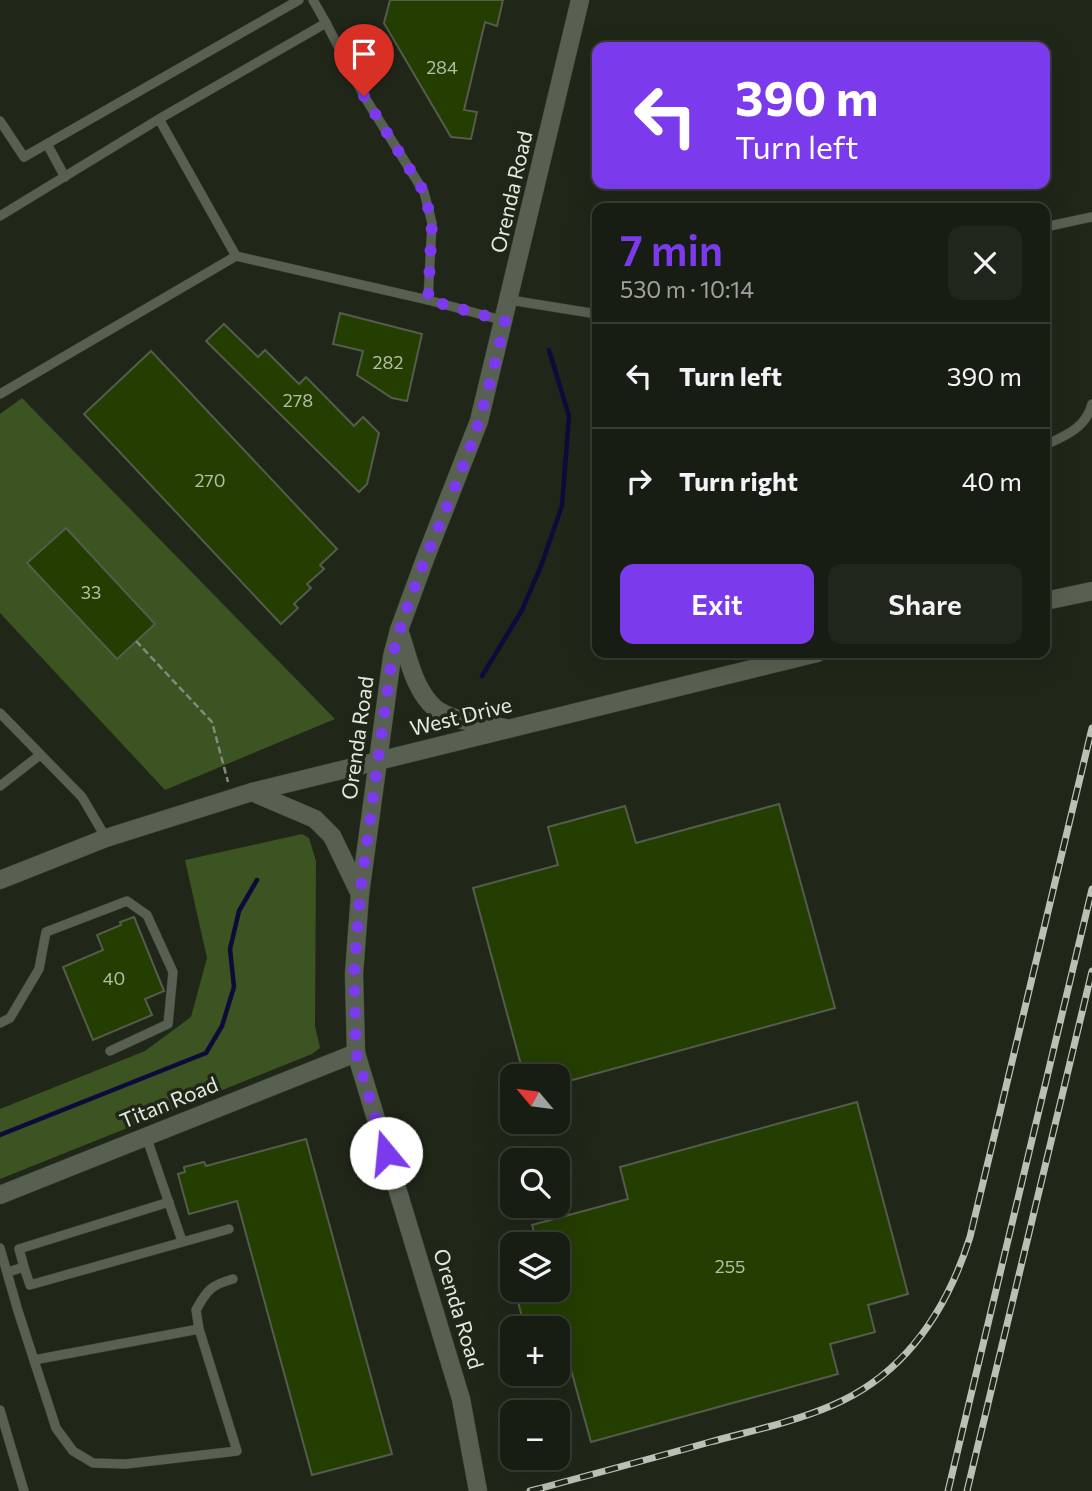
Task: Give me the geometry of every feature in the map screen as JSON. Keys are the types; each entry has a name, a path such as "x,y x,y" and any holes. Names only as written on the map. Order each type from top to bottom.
{"street":[{"name":"Orenda Road","path":"478,1491 461,1399 356,1053 354,974 360,894 392,657 399,630 479,421 580,0"},
{"path":"1050,600 1092,591"},
{"path":"399,630 421,691 436,709 449,716 508,729"},
{"name":"West Drive","path":"0,880 106,838 252,792 797,658"},
{"path":"252,792 315,819 331,836 360,894"},
{"name":"Titan Road","path":"0,1195 356,1053"}],"lane":[{"path":"0,121 24,157 299,0"},
{"path":"313,0 364,96 424,192 432,223 428,300"},
{"path":"0,216 159,119 327,23"},
{"path":"159,119 236,256"},
{"path":"47,145 65,177"},
{"path":"1050,226 1092,217"},
{"path":"0,394 236,256 428,300 505,321"},
{"path":"510,300 592,313"},
{"path":"1050,443 1073,433 1090,413 1092,404"},
{"path":"0,713 82,797 106,838"},
{"path":"0,786 40,755"},
{"path":"0,1023 10,1017 39,970 46,932 127,901 148,915 173,972 168,1024 110,1051"},
{"path":"146,1136 182,1241"},
{"path":"169,1202 19,1250 30,1285 229,1228"},
{"path":"0,1248 56,1428 73,1451 93,1463 127,1464 237,1451 195,1310 215,1284 233,1279"},
{"path":"8,1272 24,1267"},
{"path":"34,1360 199,1329"},
{"path":"0,1410 24,1491"}],"path":[{"path":"136,641 212,722 227,774 231,799"}],"green space":[{"path":"22,398 335,719 165,790 0,613 0,414"},
{"path":"302,834 309,838 316,861 315,1026 320,1048 312,1054 0,1179 0,1109 145,1051 191,1017 207,958 185,860"}],"building":[{"path":"390,0 503,0 497,26 485,22 464,110 477,112 471,139 451,137 384,23"},
{"path":"340,313 422,334 407,401 392,398 357,375 363,351 333,344"},
{"path":"224,324 258,357 265,350 299,384 306,377 354,426 363,417 379,433 367,484 359,492 206,341"},
{"path":"151,351 337,549 320,565 324,569 307,584 311,588 294,604 298,608 281,624 84,414"},
{"path":"66,528 155,624 117,659 27,563"},
{"path":"779,804 835,1008 570,1081 570,1064 521,1064 473,888 558,865 548,827 625,806 636,843"},
{"path":"134,917 164,991 145,999 152,1015 93,1040 63,967 103,950 97,935"},
{"path":"857,1102 908,1294 868,1305 875,1332 830,1344 838,1374 591,1442 570,1366 570,1316 522,1316 518,1302 570,1302 570,1232 534,1232 532,1225 558,1218 570,1218 570,1215 628,1199 620,1167"},
{"path":"306,1139 392,1454 312,1475 237,1201 189,1214 178,1174 185,1172 184,1167 204,1162 206,1166"}],"waterway":[{"path":"482,676 522,610 562,506 569,416 549,350"},
{"path":"0,1135 206,1053 222,1026 234,987 230,949 239,911 257,880"}],"railway":[{"path":"530,1491 772,1426 818,1411 859,1392 882,1376 920,1337 949,1290 970,1237 1092,728"},
{"path":"948,1491 1092,889"},
{"path":"967,1491 1092,971"}],"route":[{"path":"364,96 424,192 432,223 428,300 505,321 470,449 425,559 392,657 360,894 354,974 356,1053 386,1153"}]}
